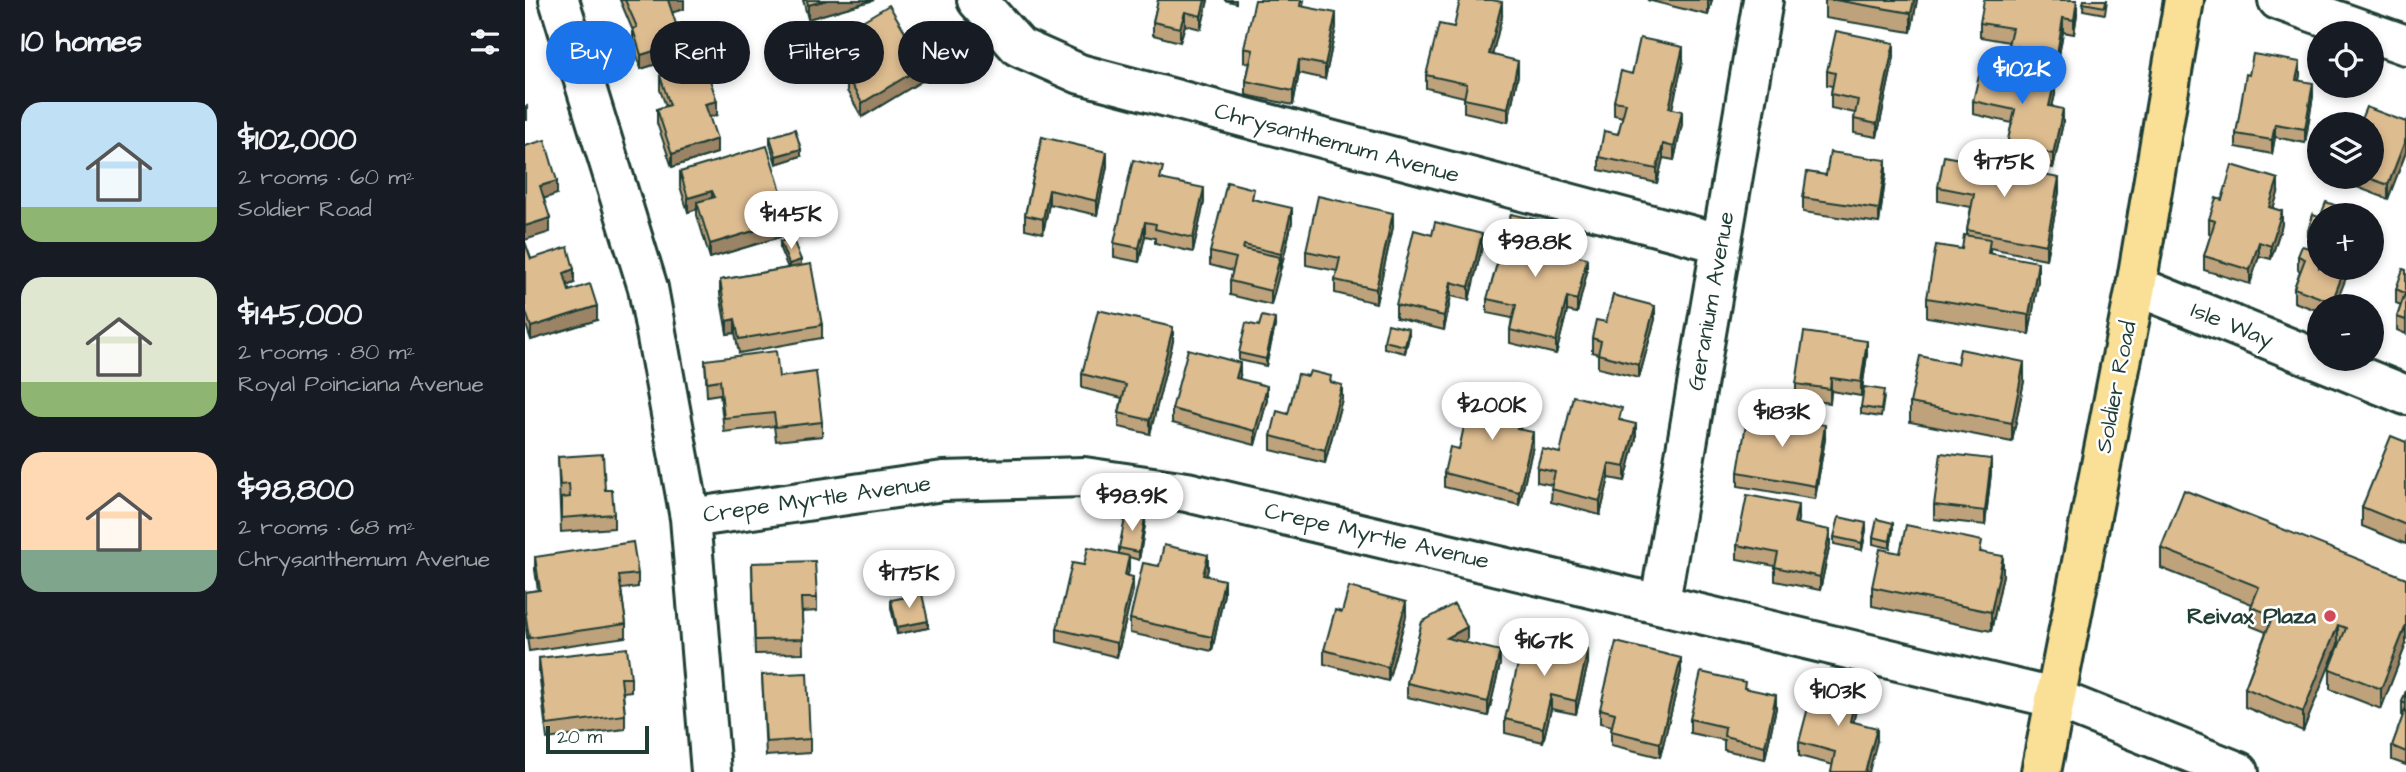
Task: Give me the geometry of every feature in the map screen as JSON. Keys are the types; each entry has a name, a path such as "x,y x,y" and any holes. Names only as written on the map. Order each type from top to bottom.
{"main road":[{"name":"Soldier Road","path":"2041,772 2136,286 2184,0"}],"street":[{"path":"559,0 647,288 690,517 711,772"},
{"name":"Chrysanthemum Avenue","path":"977,0 1019,47 1080,74 1720,243"},
{"name":"Geranium Avenue","path":"1660,602 1763,0"},
{"path":"2278,0 2406,45"},
{"name":"Isle Way","path":"2136,286 2406,395"},
{"name":"Crepe Myrtle Avenue","path":"690,517 943,481 1084,477 1187,492 1660,602 2054,698 2239,772"}],"building":[{"path":"625,0 668,0 675,21 650,21 650,52 641,55 634,21"},
{"path":"807,0 827,0 808,5"},
{"path":"1158,0 1205,0 1201,16 1185,12 1180,28 1153,22"},
{"path":"1255,0 1301,0 1300,6 1336,13 1325,65 1299,60 1293,91 1246,81 1253,50 1244,48"},
{"path":"1460,0 1502,2 1489,54 1518,61 1508,108 1464,99 1467,84 1426,75 1439,24 1454,27"},
{"path":"1835,0 1914,0 1911,13"},
{"path":"1984,0 2077,0 2074,20 2063,18 2057,54 2008,45 2012,28 1980,23"},
{"path":"2084,0 2106,0 2105,7 2083,3"},
{"path":"889,5 899,21 898,81 862,103 851,84 884,84 884,21 862,21"},
{"path":"1836,31 1894,43 1877,124 1854,119 1858,100 1831,94 1835,73 1827,71"},
{"path":"1640,38 1683,47 1669,108 1682,111 1674,147 1663,144 1657,169 1599,157 1604,131 1618,134 1626,103 1614,101 1621,71 1632,74"},
{"path":"2253,54 2300,62 2296,80 2307,82 2307,98 2310,98 2305,129 2275,124 2272,140 2236,134 2246,74 2249,75"},
{"path":"1982,63 2055,80 2049,106 2063,109 2053,154 2007,144 2015,110 1973,101"},
{"path":"663,84 711,84 717,101 705,104 717,139 672,154 657,109 670,105"},
{"path":"2366,107 2379,112 2364,112"},
{"path":"2384,114 2406,122 2406,138 2388,185 2384,184"},
{"path":"795,129 801,149 776,156 770,137"},
{"path":"1042,137 1107,152 1097,201 1049,190 1043,219 1025,215"},
{"path":"545,140 557,181 540,186 550,218 525,226 525,146"},
{"path":"767,146 790,220 710,244 697,202 715,197 712,191 688,198 680,172"},
{"path":"1830,152 1886,160 1879,209 1803,198 1807,172 1826,175"},
{"path":"1944,156 2059,178 2046,245 1967,230 1974,194 1938,187"},
{"path":"1133,160 1163,167 1160,179 1204,188 1193,238 1155,229 1156,224 1145,222 1139,248 1114,243"},
{"path":"2232,165 2278,179 2269,207 2282,211 2271,246 2259,242 2250,270 2204,256 2215,221 2209,219 2216,198 2222,200"},
{"path":"1227,182 1254,189 1252,199 1292,208 1281,254 1244,245 1243,249 1280,257 1271,291 1230,281 1236,258 1210,252"},
{"path":"1318,196 1393,213 1376,289 1335,280 1340,258 1306,251"},
{"path":"1511,214 1547,222 1541,247 1587,258 1577,300 1567,297 1556,341 1510,330 1516,305 1487,299"},
{"path":"1435,222 1482,234 1469,287 1451,282 1444,316 1396,305 1414,230 1432,235"},
{"path":"1964,235 1990,239 1988,253 2038,262 2029,315 1927,298 1936,245 1962,249"},
{"path":"792,237 801,260 789,264 780,242"},
{"path":"525,242 531,259 568,247 574,269 564,273 569,291 590,284 597,306 531,327 525,309"},
{"path":"2302,246 2307,247 2307,280 2340,280 2335,294 2310,294 2294,288 2305,259 2298,256"},
{"path":"811,264 822,325 739,339 735,319 727,321 720,280"},
{"path":"2403,269 2406,270 2406,320 2397,317 2405,293 2396,289"},
{"path":"1613,295 1655,306 1639,365 1598,354 1601,341 1592,338 1596,320 1606,322"},
{"path":"1098,310 1173,327 1150,420 1119,413 1126,385 1082,374"},
{"path":"1262,316 1275,319 1266,359 1239,353 1246,323 1259,326"},
{"path":"1388,324 1409,329 1405,346 1384,341"},
{"path":"1804,332 1867,341 1861,382 1831,378 1830,389 1796,384"},
{"path":"1188,349 1240,363 1236,378 1267,386 1255,431 1172,409"},
{"path":"1960,349 2024,362 2012,423 1910,403 1920,356 1957,364"},
{"path":"776,351 779,377 816,372 822,422 776,427 774,413 724,418 720,380 707,382 705,360"},
{"path":"1310,371 1331,376 1330,382 1342,385 1325,450 1271,436 1277,411 1288,414 1298,374 1308,376"},
{"path":"1473,387 1524,399 1517,429 1533,432 1519,492 1444,473 1450,447 1459,449"},
{"path":"1864,387 1884,390 1881,410 1861,407"},
{"path":"1573,396 1622,408 1619,420 1636,424 1625,467 1609,464 1600,501 1551,489 1555,472 1537,468 1542,449 1560,453"},
{"path":"1748,412 1825,425 1815,486 1738,472"},
{"path":"2391,436 2406,442 2406,525 2362,507"},
{"path":"1941,453 1991,459 1985,511 1934,505"},
{"path":"603,454 605,490 612,490 614,514 561,518 561,498 570,497 569,484 560,485 558,457"},
{"name":"Reivax Plaza","path":"2184,490 2406,578 2406,625 2381,689 2330,669 2346,628 2338,625 2303,712 2245,688 2273,615 2251,607 2259,587 2161,548"},
{"path":"1747,495 1798,505 1794,523 1830,530 1820,577 1775,567 1778,553 1737,545"},
{"path":"1126,514 1145,518 1139,552 1119,548"},
{"path":"1839,517 1866,523 1862,543 1834,537"},
{"path":"1877,519 1893,523 1890,541 1873,537"},
{"path":"1906,525 1982,541 1980,552 2003,556 1991,612 1872,587 1880,549 1900,553"},
{"path":"633,542 638,574 619,576 626,624 529,638 525,592 540,590 535,557"},
{"path":"1164,545 1208,555 1203,575 1224,580 1212,637 1130,619 1143,563 1159,566"},
{"path":"1088,547 1129,556 1125,575 1133,577 1117,643 1057,629 1072,563 1084,565"},
{"path":"815,561 817,598 801,598 803,639 755,640 752,563"},
{"path":"1349,587 1406,602 1388,667 1324,650 1335,610 1342,612"},
{"path":"922,594 928,621 897,627 891,600"},
{"path":"1454,604 1467,627 1447,638 1500,651 1488,702 1407,683 1422,622"},
{"path":"1541,630 1555,634 1553,641 1588,649 1576,701 1551,695 1543,728 1505,719 1525,634 1540,637"},
{"path":"1616,642 1681,658 1660,743 1611,731 1615,713 1600,709"},
{"path":"627,648 631,678 621,678 625,715 547,725 539,658"},
{"path":"1701,672 1745,682 1744,688 1776,695 1765,746 1724,736 1725,727 1690,719"},
{"path":"807,673 810,739 766,742 762,675"},
{"path":"1815,681 1857,692 1850,721 1877,728 1865,772 1831,772 1835,752 1799,742"},
{"path":"2406,707 2406,752 2392,746"}],"place":[{"name":"Reivax Plaza","path":"2330,616"}]}
